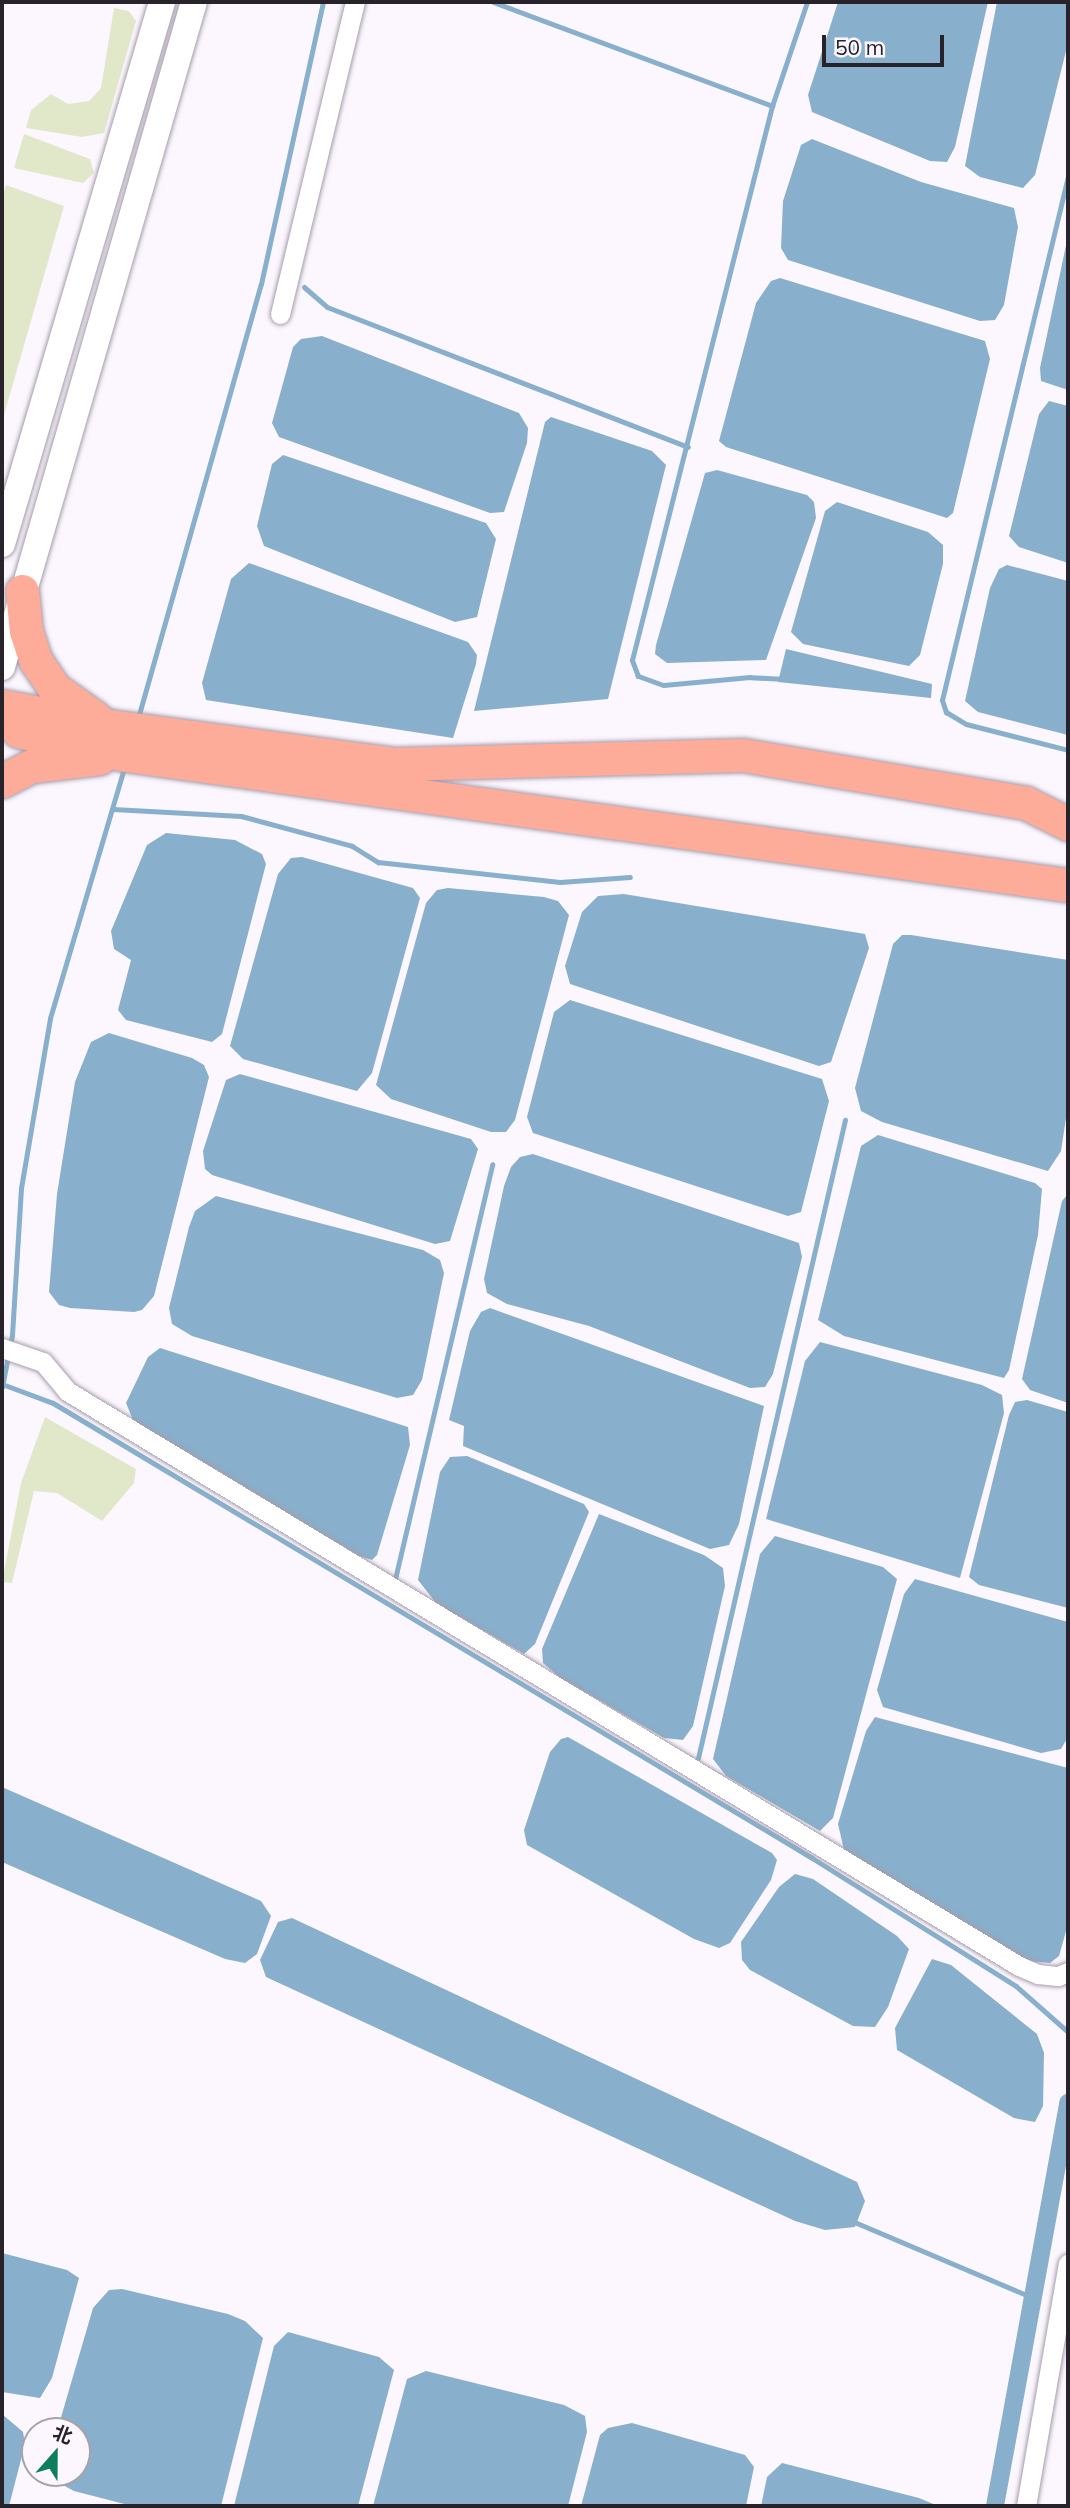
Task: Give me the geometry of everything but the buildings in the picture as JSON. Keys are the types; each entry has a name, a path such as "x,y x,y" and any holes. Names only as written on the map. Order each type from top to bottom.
{"highway":[{"path":"22,591 26,631 36,661 55,689 110,726"},
{"path":"2,706 110,726 395,764 743,755 1026,803 1068,824"},
{"path":"2,727 125,755 1068,885"},
{"path":"2,782 32,766 125,755"}],"main road":[{"path":"2,544 6,515 162,2"},
{"path":"2,667 194,2"}],"street":[{"path":"281,314 355,2"},
{"path":"2,1348 43,1362 66,1391 1019,1966 1048,1975 1068,1972"},
{"path":"1026,2506 1068,2264"}],"green space":[{"path":"114,8 129,11 136,21 104,133 82,137 26,128 31,110 51,94 68,104 89,101 101,88"},
{"path":"24,134 90,159 94,173 83,183 14,168"},
{"path":"6,185 64,206 2,422 2,198"},
{"path":"45,1417 136,1469 134,1483 102,1521 57,1493 34,1491 12,1583 2,1582 21,1483"}],"water":[{"path":"838,2 988,2 955,147 947,162 930,161 812,112 808,95"},
{"path":"997,2 1068,2 1068,43 1035,175 1023,188 980,177 965,166"},
{"path":"812,139 921,182 1014,208 1018,227 1004,305 995,320 980,321 788,260 781,248 783,201 801,145"},
{"path":"1068,236 1068,390 1041,381 1040,368"},
{"path":"780,278 985,341 990,359 953,513 947,518 726,447 719,441 756,303 771,281"},
{"path":"322,336 519,413 528,428 527,443 504,512 490,513 279,437 272,423 293,347 301,339"},
{"path":"1049,401 1068,406 1068,563 1019,547 1009,536 1039,414"},
{"path":"551,417 652,451 666,465 608,699 474,711 545,422"},
{"path":"283,455 486,523 496,539 477,617 455,622 264,546 257,526 272,464"},
{"path":"717,470 807,495 814,502 816,518 766,660 667,663 655,654 656,645 705,473"},
{"path":"837,502 928,532 943,545 943,564 920,655 909,666 803,644 791,632 825,511"},
{"path":"249,563 468,642 477,655 476,664 453,738 206,700 202,683 231,579"},
{"path":"1007,565 1068,581 1068,735 978,712 965,701 990,588 999,569"},
{"path":"786,649 932,684 931,698 778,682"},
{"path":"166,833 235,840 262,854 266,864 222,1034 212,1042 126,1020 118,1010 131,960 114,949 111,931 147,845"},
{"path":"302,857 413,888 420,898 372,1073 357,1091 243,1059 230,1046 278,874 291,858"},
{"path":"448,888 544,897 558,901 569,915 515,1120 506,1132 491,1132 391,1099 376,1085 426,903 437,890"},
{"path":"624,894 865,934 869,948 831,1062 819,1066 570,984 565,966 582,912 598,896"},
{"path":"902,935 1068,960 1068,1105 1061,1151 1048,1171 882,1122 861,1111 855,1088 893,944"},
{"path":"570,1000 822,1079 829,1101 801,1212 788,1216 533,1133 527,1117 554,1012"},
{"path":"109,1033 192,1058 204,1065 209,1077 154,1296 142,1310 134,1312 70,1308 59,1305 49,1292 57,1194 75,1082 91,1042"},
{"path":"240,1074 471,1139 478,1149 450,1241 435,1244 212,1175 205,1169 203,1151 226,1080"},
{"path":"878,1135 1035,1183 1042,1189 1038,1235 1009,1370 1004,1378 844,1336 818,1320 861,1146"},
{"path":"533,1154 799,1243 802,1257 773,1374 765,1387 750,1388 589,1326 507,1304 487,1293 484,1279 504,1186 511,1167 520,1157"},
{"path":"1068,1194 1068,1403 1030,1390 1022,1379 1062,1201"},
{"path":"216,1196 423,1250 440,1260 444,1273 422,1380 413,1395 397,1398 192,1336 172,1324 169,1308 189,1227 195,1211"},
{"path":"490,1308 764,1406 739,1524 729,1545 710,1549 463,1446 464,1426 449,1420 470,1331 481,1312"},
{"path":"820,1342 982,1385 1002,1395 1004,1413 960,1578 766,1519 805,1361"},
{"path":"160,1348 408,1427 410,1445 377,1555 372,1560 359,1556 133,1420 126,1403 148,1357"},
{"path":"1027,1400 1068,1412 1068,1608 979,1585 969,1577 1009,1415 1015,1402"},
{"path":"467,1456 584,1504 589,1512 535,1644 524,1654 436,1603 418,1580 440,1472 450,1457"},
{"path":"599,1514 704,1555 723,1568 725,1586 693,1726 683,1740 664,1738 559,1677 543,1663 542,1649"},
{"path":"775,1536 883,1567 897,1579 833,1818 820,1831 726,1776 713,1759 760,1554"},
{"path":"915,1579 1068,1622 1068,1737 1061,1749 1041,1753 883,1707 877,1690 904,1594"},
{"path":"875,1717 1068,1768 1068,1924 1059,1956 1050,1963 1027,1961 844,1850 838,1824 866,1731"},
{"path":"568,1737 772,1853 777,1860 771,1880 730,1943 719,1948 694,1939 527,1845 524,1830 550,1752 561,1739"},
{"path":"2,1787 261,1901 271,1916 257,1954 245,1963 225,1959 2,1862"},
{"path":"795,1874 813,1879 897,1936 909,1949 888,2007 875,2027 853,2026 750,1970 742,1960 741,1942 779,1887"},
{"path":"292,1918 857,2182 865,2201 855,2227 825,2230 795,2221 266,1977 260,1960 278,1922"},
{"path":"932,1959 951,1965 1037,2034 1044,2053 1043,2106 1035,2122 1014,2118 897,2050 895,2028"},
{"path":"2,2253 67,2270 79,2278 52,2378 40,2398 2,2392"},
{"path":"122,2289 228,2314 245,2321 263,2338 221,2506 132,2506 67,2487 91,2487 91,2417 61,2417 93,2308 109,2290"},
{"path":"288,2332 379,2357 394,2370 358,2506 234,2506 274,2346"},
{"path":"426,2371 564,2405 585,2416 587,2432 568,2506 373,2506 407,2379"},
{"path":"2,2414 21,2430 21,2460 9,2506 2,2506"},
{"path":"632,2423 745,2455 754,2467 746,2506 581,2506 600,2435 608,2428"},
{"path":"782,2463 919,2498 938,2506 761,2506 767,2477"}],"waterway":[{"path":"138,718 261,284 323,2"},
{"path":"493,2 772,106"},
{"path":"785,679 750,677 663,685 638,676 632,660 772,106 807,2"},
{"path":"1068,176 942,700 946,712 966,724 1068,750"},
{"path":"304,287 327,307 688,447"},
{"path":"2,1387 12,1335 21,1188 50,1018 125,765"},
{"path":"113,809 241,816 352,846 378,862 560,882 630,877"},
{"path":"698,1758 845,1120"},
{"path":"395,1579 492,1164"},
{"path":"2,1384 53,1403 812,1858 1016,1986 1068,2032"},
{"path":"995,2506 1068,2103"},
{"path":"852,2221 1033,2298"},
{"path":"40,2506 49,2506"}]}
